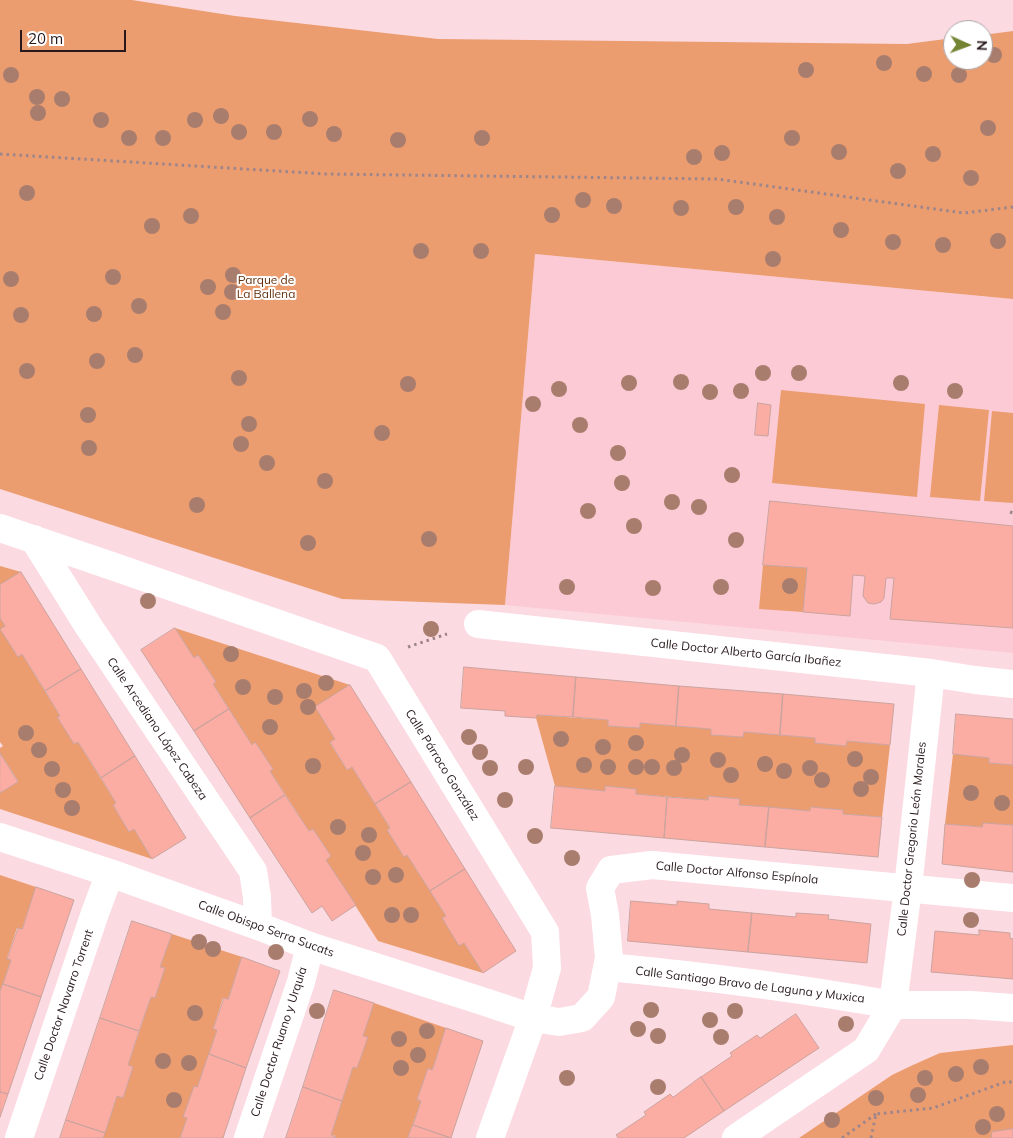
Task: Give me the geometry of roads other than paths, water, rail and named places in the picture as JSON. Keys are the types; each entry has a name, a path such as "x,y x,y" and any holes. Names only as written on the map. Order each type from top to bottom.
{"street":[{"path":"0,528 106,564"},
{"name":"Calle Arcediano López Cabeza","path":"34,539 89,627 253,871 257,897 258,926"},
{"path":"65,589 106,564"},
{"name":"Calle Párroco González","path":"106,564 377,658 546,932 546,968 533,1018 490,1138"},
{"name":"Calle Doctor Alberto García Ibañez","path":"478,624 931,673 1013,684"},
{"name":"Calle Doctor Gregorio León Morales","path":"893,1005 908,888 931,673"},
{"name":"Calle Obispo Serra Sucats","path":"0,837 110,873 310,946 533,1018"},
{"name":"Calle Doctor Alfonso Espínola","path":"533,1018 559,1022 582,1018 601,996 609,958 605,915 600,888 611,870 652,865 1013,898"},
{"name":"Calle Doctor Navarro Torrent","path":"19,1138 110,873"},
{"name":"Calle Doctor Ruano y Urquía","path":"248,1138 301,982 310,946"},
{"name":"Calle Santiago Bravo de Laguna y Muxica","path":"608,967 835,995 893,1005 971,1005 1013,1008"},
{"path":"736,1138 866,1050 893,1005"}],"park label":[{"name":"Parque de La Ballena","path":"266,287"}]}
